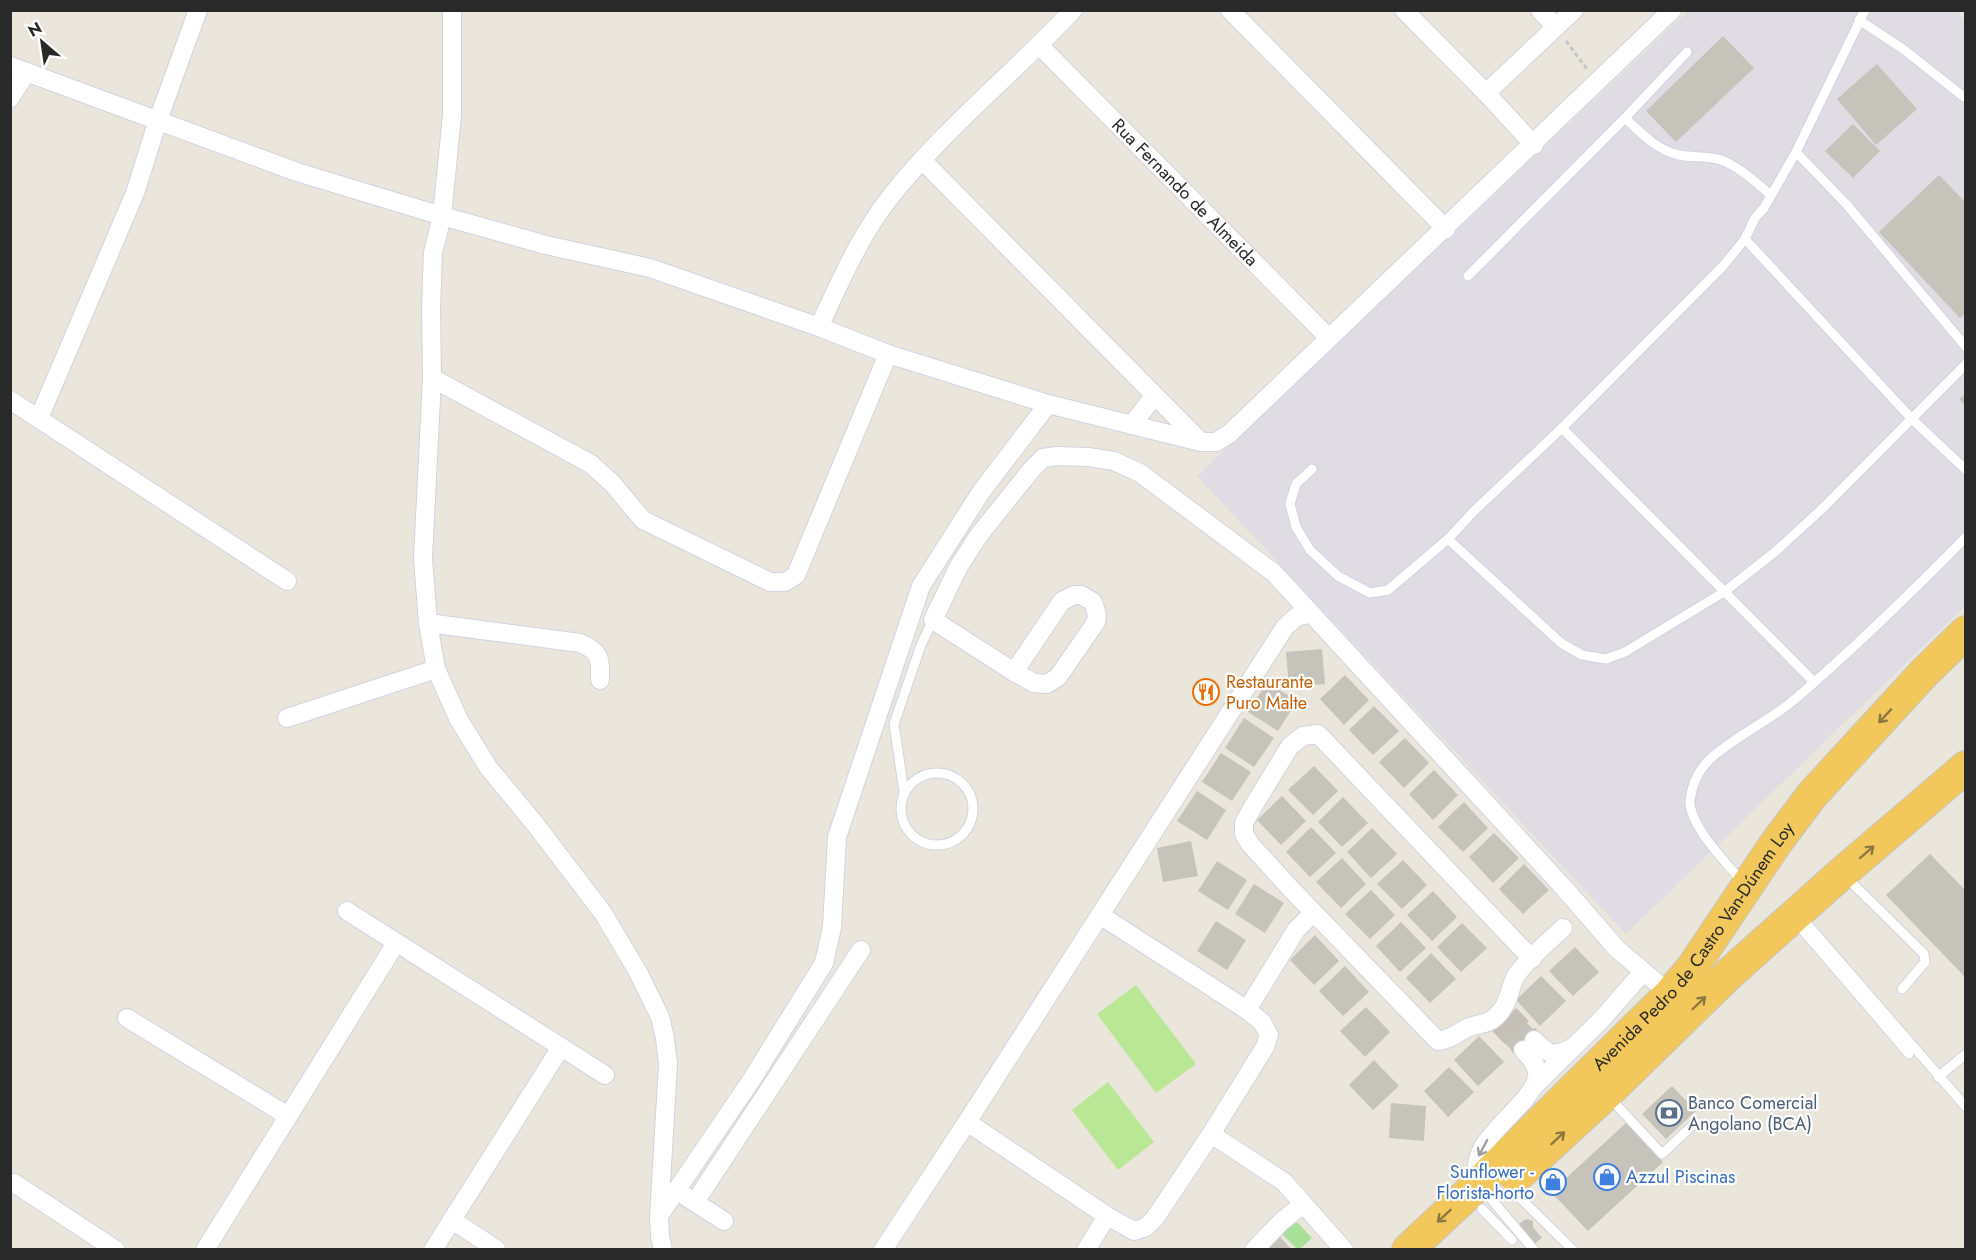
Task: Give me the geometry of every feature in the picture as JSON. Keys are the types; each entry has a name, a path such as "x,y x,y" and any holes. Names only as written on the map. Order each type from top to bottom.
{"highway":[{"name":"Avenida Pedro de Castro Van-Dúnem Loy","path":"1439,1250 1692,968 1812,795 1924,673 1965,632"},
{"path":"1924,673 1944,660 1965,658"},
{"name":"Avenida Pedro de Castro Van-Dúnem Loy","path":"1408,1250 1489,1195 1606,1094 1729,974 1842,873 1962,776"}],"street":[{"path":"39,418 135,193 158,120 198,10"},
{"path":"452,10 452,115 442,216 433,253 430,307 432,378 423,558 428,623 436,669 459,720 488,767 603,913 638,972 660,1017 668,1064 659,1216 663,1250"},
{"path":"819,327 846,269 890,197 922,160 1073,10"},
{"path":"1230,10 1446,229"},
{"path":"1404,10 1534,145"},
{"path":"1540,10 1556,27"},
{"path":"1486,93 1574,10"},
{"path":"10,98 19,69 297,172 546,245 650,268 819,327 888,354 1048,404 1201,442 1216,442 1230,434 1534,145 1672,10"},
{"name":"Rua Fernando de Almeida","path":"1040,45 1329,338"},
{"path":"922,160 1201,442"},
{"path":"432,378 591,464 612,483 643,520 770,582 785,582 796,575 888,354"},
{"path":"1132,425 1154,396"},
{"path":"10,400 287,581"},
{"path":"659,1216 752,1079 824,963 832,927 837,837 921,586 981,492 1048,404"},
{"path":"1014,672 1062,601 1074,595 1081,595 1093,602 1096,608 1096,622 1053,682 1041,685 1014,672 933,620 959,566 979,536 1043,458 1088,457 1114,461 1140,473 1274,573 1565,889 1609,941 1642,972 1662,1002 1624,1018 1559,1054 1529,1045 1538,1077 1534,1086"},
{"path":"883,1250 1285,627 1296,617 1311,612"},
{"path":"428,623 580,643 596,653 600,666 600,680"},
{"path":"287,718 436,669"},
{"path":"1532,959 1318,734 1303,736 1290,746 1251,810 1245,823 1244,834 1250,844 1313,913 1438,1041 1447,1040 1468,1028 1502,1016 1512,982 1518,972 1532,959 1563,928"},
{"path":"347,911 605,1075"},
{"path":"1247,1010 1296,930 1313,913"},
{"path":"967,1122 1134,1231 1146,1227 1155,1218 1211,1134 1265,1047 1269,1035 1262,1023 1247,1010 1100,915"},
{"path":"205,1250 396,943"},
{"path":"695,1202 861,950"},
{"path":"1489,1195 1477,1161 1490,1136 1534,1086 1616,1004 1642,972"},
{"path":"127,1017 288,1116"},
{"path":"433,1250 561,1047"},
{"path":"1211,1134 1284,1182 1344,1250"},
{"path":"14,1183 116,1250"},
{"path":"677,1191 724,1221"},
{"path":"1254,1250 1281,1222 1303,1204"},
{"path":"1086,1250 1107,1215"},
{"path":"452,1220 496,1249"}],"lane":[{"path":"1312,469 1296,484 1290,504 1296,527 1310,550 1338,576 1370,593 1388,590 1448,538 1562,428 1712,278 1745,239 1755,218 1772,195 1796,152 1865,10"},
{"path":"1859,20 1903,49 1964,96"},
{"path":"1468,276 1625,118 1687,52"},
{"path":"1625,118 1660,148 1679,155 1720,159 1741,171 1772,195"},
{"path":"1796,152 1847,206 1965,347"},
{"path":"1745,239 1912,419 1965,470"},
{"path":"1448,538 1561,643 1582,656 1606,659 1625,652 1724,592 1791,537 1965,364"},
{"path":"1562,428 1814,682"},
{"path":"1747,887 1697,825 1689,803 1693,783 1708,762 1728,745 1773,717 1814,682 1904,600 1965,537"},
{"path":"904,792 912,782 923,776 935,773 948,774 968,789 973,801 973,814 969,826 954,842 942,846 931,845 920,842 910,835 900,815 904,792 894,724 921,645 933,620"},
{"path":"1842,873 1924,954 1925,962 1902,989"},
{"path":"1795,916 1909,1054"},
{"path":"1795,916 1965,1107"},
{"path":"1938,1077 1965,1053"},
{"path":"1606,1094 1662,1154 1696,1122"},
{"path":"1489,1195 1512,1240"},
{"path":"1489,1195 1534,1250"},
{"path":"1489,1195 1573,1250"}],"path":[{"path":"1556,27 1597,83"}],"shaded area":[{"path":"1956,10 1965,22 1965,606 1626,934 1197,476 1688,11"}],"green space":[{"path":"1136,985 1196,1064 1156,1093 1097,1014"},
{"path":"1108,1082 1154,1142 1118,1170 1072,1110"},
{"path":"1290,1222 1298,1223 1312,1238 1300,1249 1297,1249 1280,1232"}],"building":[{"path":"1723,36 1754,68 1676,142 1646,111"},
{"path":"1877,64 1917,109 1876,145 1837,99"},
{"path":"1853,124 1880,151 1853,178 1825,151"},
{"path":"1939,175 1966,203 1966,313 1960,318 1879,232"},
{"path":"1966,394 1966,406 1959,399"},
{"path":"1322,649 1325,684 1289,687 1286,652"},
{"path":"1345,675 1369,700 1344,725 1320,699"},
{"path":"1267,682 1297,701 1278,731 1248,712"},
{"path":"1374,706 1399,731 1373,755 1349,730"},
{"path":"1244,718 1274,738 1254,767 1225,748"},
{"path":"1405,738 1429,763 1404,788 1379,762"},
{"path":"1221,753 1251,772 1232,801 1202,782"},
{"path":"1314,766 1338,791 1313,815 1288,790"},
{"path":"1434,770 1458,795 1433,820 1409,794"},
{"path":"1197,791 1226,810 1207,840 1177,821"},
{"path":"1282,796 1306,821 1281,845 1257,820"},
{"path":"1343,797 1368,823 1342,847 1318,822"},
{"path":"1464,802 1488,828 1463,852 1438,827"},
{"path":"1311,827 1336,853 1310,877 1286,852"},
{"path":"1372,828 1397,854 1371,878 1347,852"},
{"path":"1494,833 1519,858 1493,883 1469,857"},
{"path":"1191,841 1198,876 1163,882 1157,848"},
{"path":"1930,854 1966,891 1966,978 1886,895"},
{"path":"1342,858 1366,884 1341,908 1316,882"},
{"path":"1403,860 1427,885 1402,909 1377,884"},
{"path":"1217,861 1247,880 1228,910 1198,891"},
{"path":"1524,864 1549,890 1523,914 1499,889"},
{"path":"1254,884 1284,903 1265,933 1235,914"},
{"path":"1371,890 1395,915 1370,939 1345,914"},
{"path":"1433,891 1457,917 1432,941 1407,915"},
{"path":"1216,921 1246,940 1227,970 1197,951"},
{"path":"1401,922 1426,948 1400,972 1376,946"},
{"path":"1462,923 1487,948 1461,972 1437,947"},
{"path":"1315,935 1339,961 1314,985 1290,960"},
{"path":"1575,947 1599,972 1573,996 1549,971"},
{"path":"1431,953 1456,979 1430,1003 1406,978"},
{"path":"1345,966 1369,992 1343,1016 1319,991"},
{"path":"1541,976 1566,1001 1540,1026 1516,1000"},
{"path":"1366,1007 1390,1032 1365,1057 1340,1031"},
{"path":"1514,1010 1539,1035 1517,1056 1493,1031"},
{"path":"1479,1036 1504,1062 1478,1086 1454,1060"},
{"path":"1374,1060 1399,1086 1373,1110 1349,1085"},
{"path":"1449,1067 1474,1092 1448,1117 1424,1091"},
{"name":"Banco Comercial Angolano (BCA)","path":"1672,1086 1696,1111 1666,1139 1642,1114"},
{"path":"1391,1103 1426,1106 1424,1141 1389,1138"},
{"name":"Azzul Piscinas","path":"1626,1123 1663,1162 1588,1231 1551,1192"},
{"path":"1526,1219 1533,1221 1533,1227 1542,1238 1532,1246 1516,1226"},
{"path":"1278,1235 1292,1250 1262,1250"}],"tunnel":[{"path":"1510,1014 1534,1040"},
{"path":"1499,1025 1523,1050"}],"place":[{"name":"Restaurante Puro Malte","path":"1206,692"},
{"name":"Banco Comercial Angolano (BCA)","path":"1669,1113"},
{"name":"Azzul Piscinas","path":"1607,1177"},
{"name":"Sunflower - Florista-horto","path":"1553,1182"}]}
